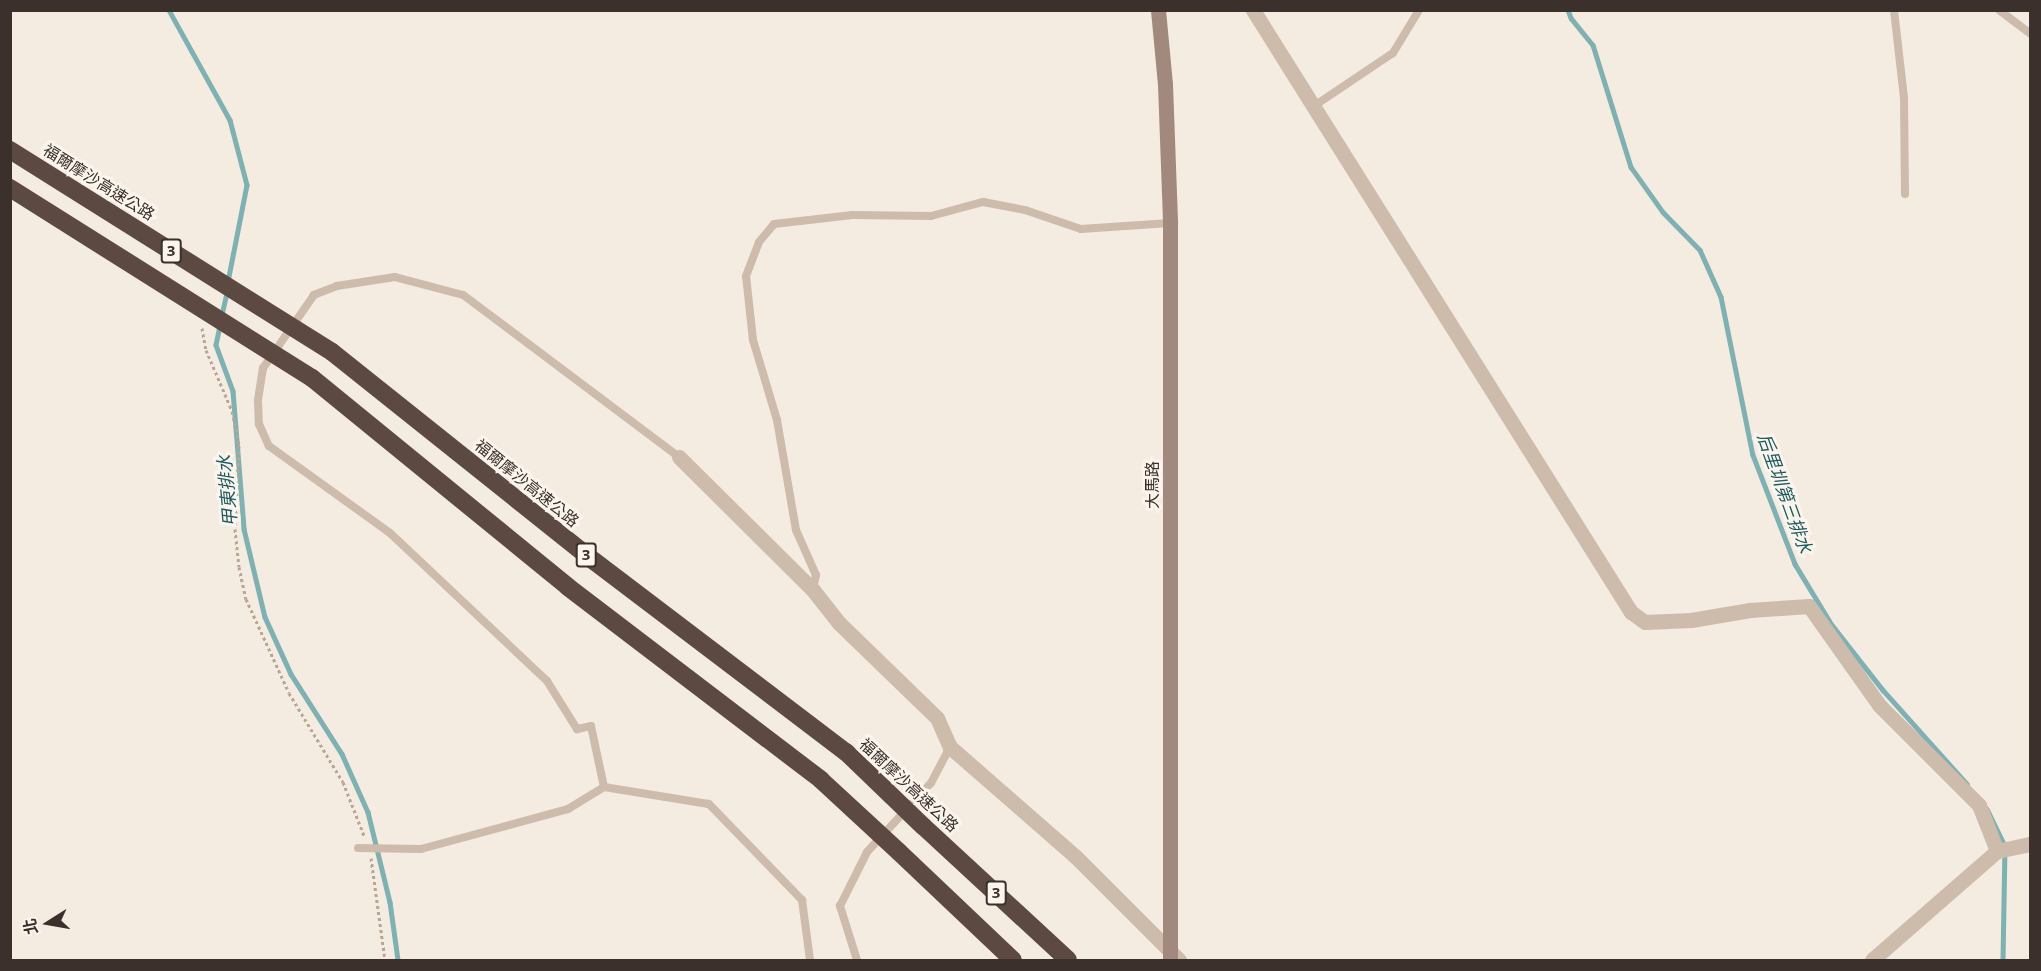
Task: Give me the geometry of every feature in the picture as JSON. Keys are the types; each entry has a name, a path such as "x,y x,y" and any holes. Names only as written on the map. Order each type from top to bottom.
{"highway":[{"name":"福爾摩沙高速公路","path":"10,150 332,352 594,561 846,752 1068,960"},
{"name":"3","path":"10,188 312,378 568,587 821,780 1013,960"}],"street":[{"name":"大馬路","path":"1158,10 1165,84 1170,223 1173,957"},
{"path":"1253,10 1379,208 1407,259 1631,612 1645,622 1691,620 1750,610 1809,606 1879,705 1979,805 1997,850"},
{"path":"679,457 813,590 839,623 938,718 950,747 1076,857 1173,957"},
{"path":"1872,960 1997,850 2031,844"}],"lane":[{"path":"1314,106 1393,53 1419,10"},
{"path":"1893,10 1904,98 1905,194"},
{"path":"1999,10 2031,33"},
{"path":"813,590 816,575 796,530 777,420 753,340 746,276 759,242 774,224 852,215 931,216 983,202 1025,210 1081,229 1170,223"},
{"path":"604,787 591,726 577,729 547,681 390,532 269,446 259,424 258,401 263,368 314,295 338,286 395,277 463,295 679,457"},
{"path":"857,960 840,906 867,852 932,783 950,747"},
{"path":"358,848 421,849 568,809 604,787 709,804 802,900 810,960"}],"path":[{"path":"201,321 206,350 232,411 239,446 235,529 238,561 246,599 289,693 343,782 367,844"},
{"path":"370,852 385,960"}],"waterway":[{"name":"甲東排水","path":"169,10 230,120 247,185 228,282"},
{"name":"后里圳第三排水","path":"1568,10 1571,18 1593,45 1631,167 1663,212 1700,250 1721,297 1753,455 1795,564 1832,625 1883,690 1967,784"},
{"name":"甲東排水","path":"221,317 227,290"},
{"name":"甲東排水","path":"220,326 216,345 233,391 244,529 265,617 291,674 342,754 368,812 390,902 398,960"},
{"name":"后里圳第三排水","path":"1987,809 2005,846 2003,960"}]}
